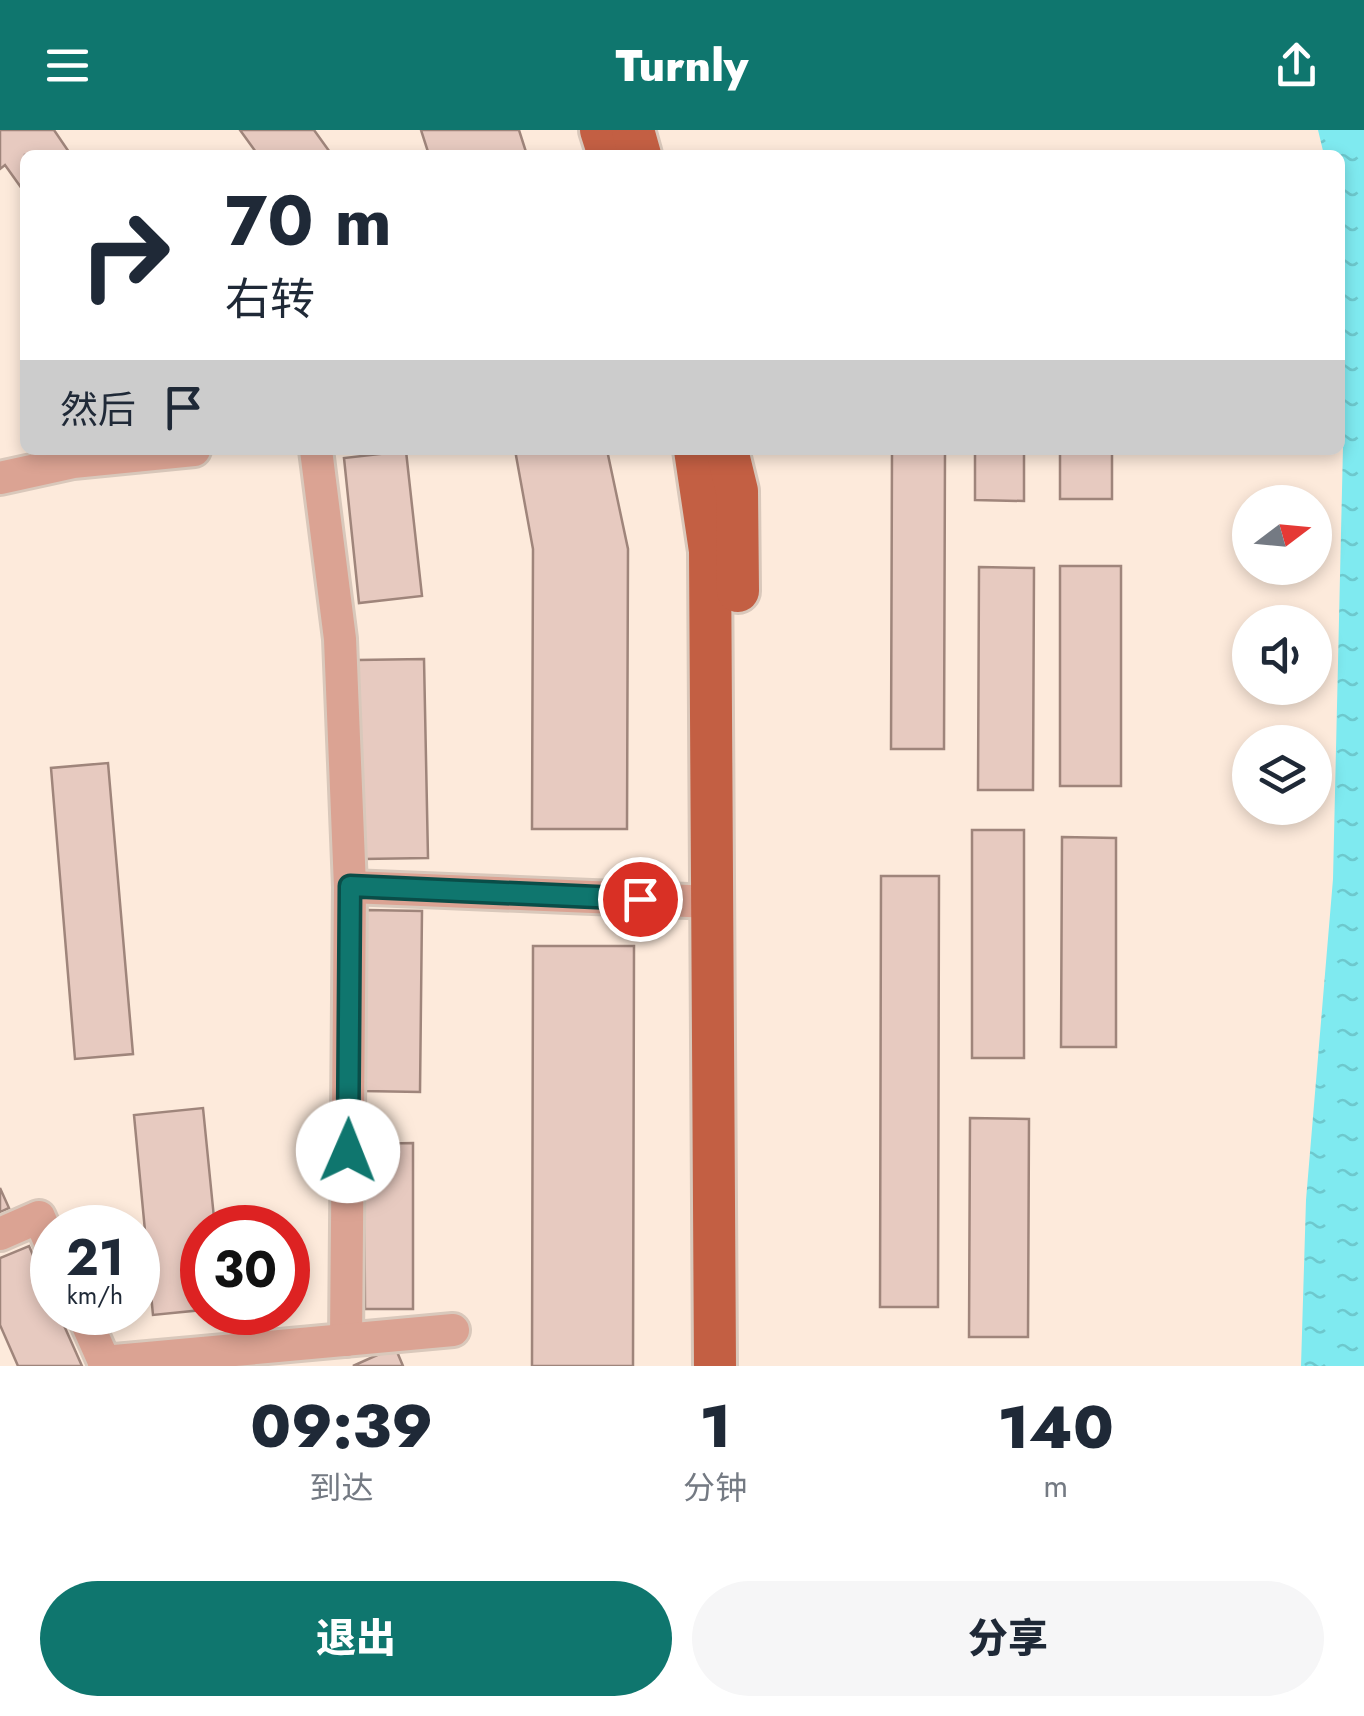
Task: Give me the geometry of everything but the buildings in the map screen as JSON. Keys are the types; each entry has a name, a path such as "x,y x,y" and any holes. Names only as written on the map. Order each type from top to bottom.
{"main road":[{"path":"695,455 710,551 715,1366"},
{"path":"728,455 737,492 743,1366"}],"street":[{"path":"0,478 73,462 144,455"},
{"path":"317,455 340,639 350,886 346,1340"},
{"path":"350,886 712,902"},
{"path":"0,1234 30,1221"},
{"path":"92,1335 105,1364 453,1330"}],"water":[{"path":"1318,130 1364,130 1364,1366 1301,1366 1306,1200 1333,879 1345,455 1345,150 1323,150"}],"route":[{"path":"348,1151 350,886 640,899"}]}
